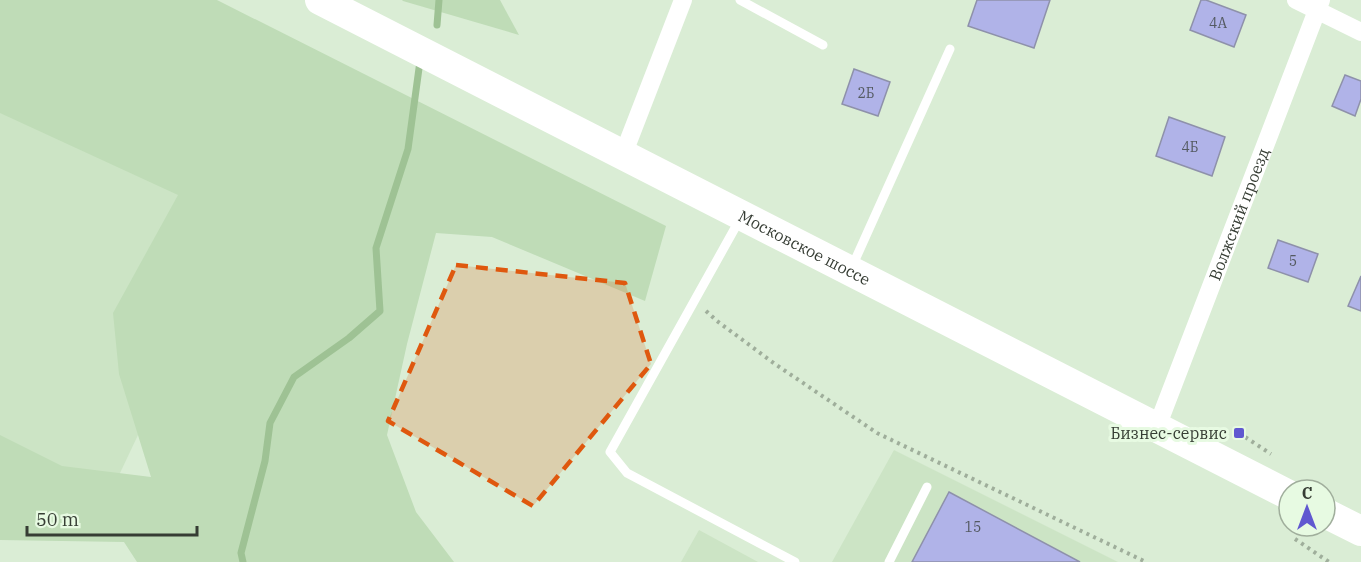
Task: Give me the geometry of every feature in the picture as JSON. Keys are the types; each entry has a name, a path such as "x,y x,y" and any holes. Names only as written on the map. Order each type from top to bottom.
{"main road":[{"name":"Московское шоссе","path":"320,0 1277,489"},
{"path":"1337,519 1361,531"}],"street":[{"path":"623,154 683,0"},
{"path":"1296,0 1319,5 1361,32"},
{"name":"Волжский проезд","path":"1157,427 1319,5"}],"lane":[{"path":"740,0 823,45"},
{"path":"850,271 950,49"},
{"path":"742,215 610,452 627,473 795,562"},
{"path":"889,562 927,487"}],"path":[{"path":"695,301 717,321 775,364 877,433 1146,562"},
{"path":"1295,539 1329,562"}],"highlighted area":[{"path":"456,265 625,283 651,364 533,506 388,421"}],"shaded area":[{"path":"0,0 217,0 666,226 645,301 492,237 436,233 407,344 387,435 416,512 454,562 137,562 124,542 0,540 0,435 62,466 151,477 119,374 113,313 178,195 0,113"},
{"path":"500,0 519,35 403,1"},
{"path":"0,65 253,192 103,509 0,457"},
{"path":"894,450 1118,562 832,562"},
{"path":"699,530 758,562 681,562"}],"building":[{"path":"977,0 1050,0 1034,48 968,26"},
{"path":"1201,0 1246,15 1234,47 1190,30"},
{"path":"854,69 890,82 878,116 842,104"},
{"path":"1345,75 1361,81 1361,99 1355,116 1332,106"},
{"path":"1169,117 1225,137 1212,176 1156,156"},
{"path":"1278,240 1318,254 1308,282 1268,268"},
{"path":"1361,276 1361,311 1348,306"},
{"path":"949,492 1080,562 912,562"}],"waterway":[{"path":"437,25 439,0"},
{"path":"243,562 241,553 265,461 270,423 294,377 349,338 380,311 376,248 408,149 420,61"}],"place":[{"name":"Бизнес-сервис","path":"1239,433"}]}
